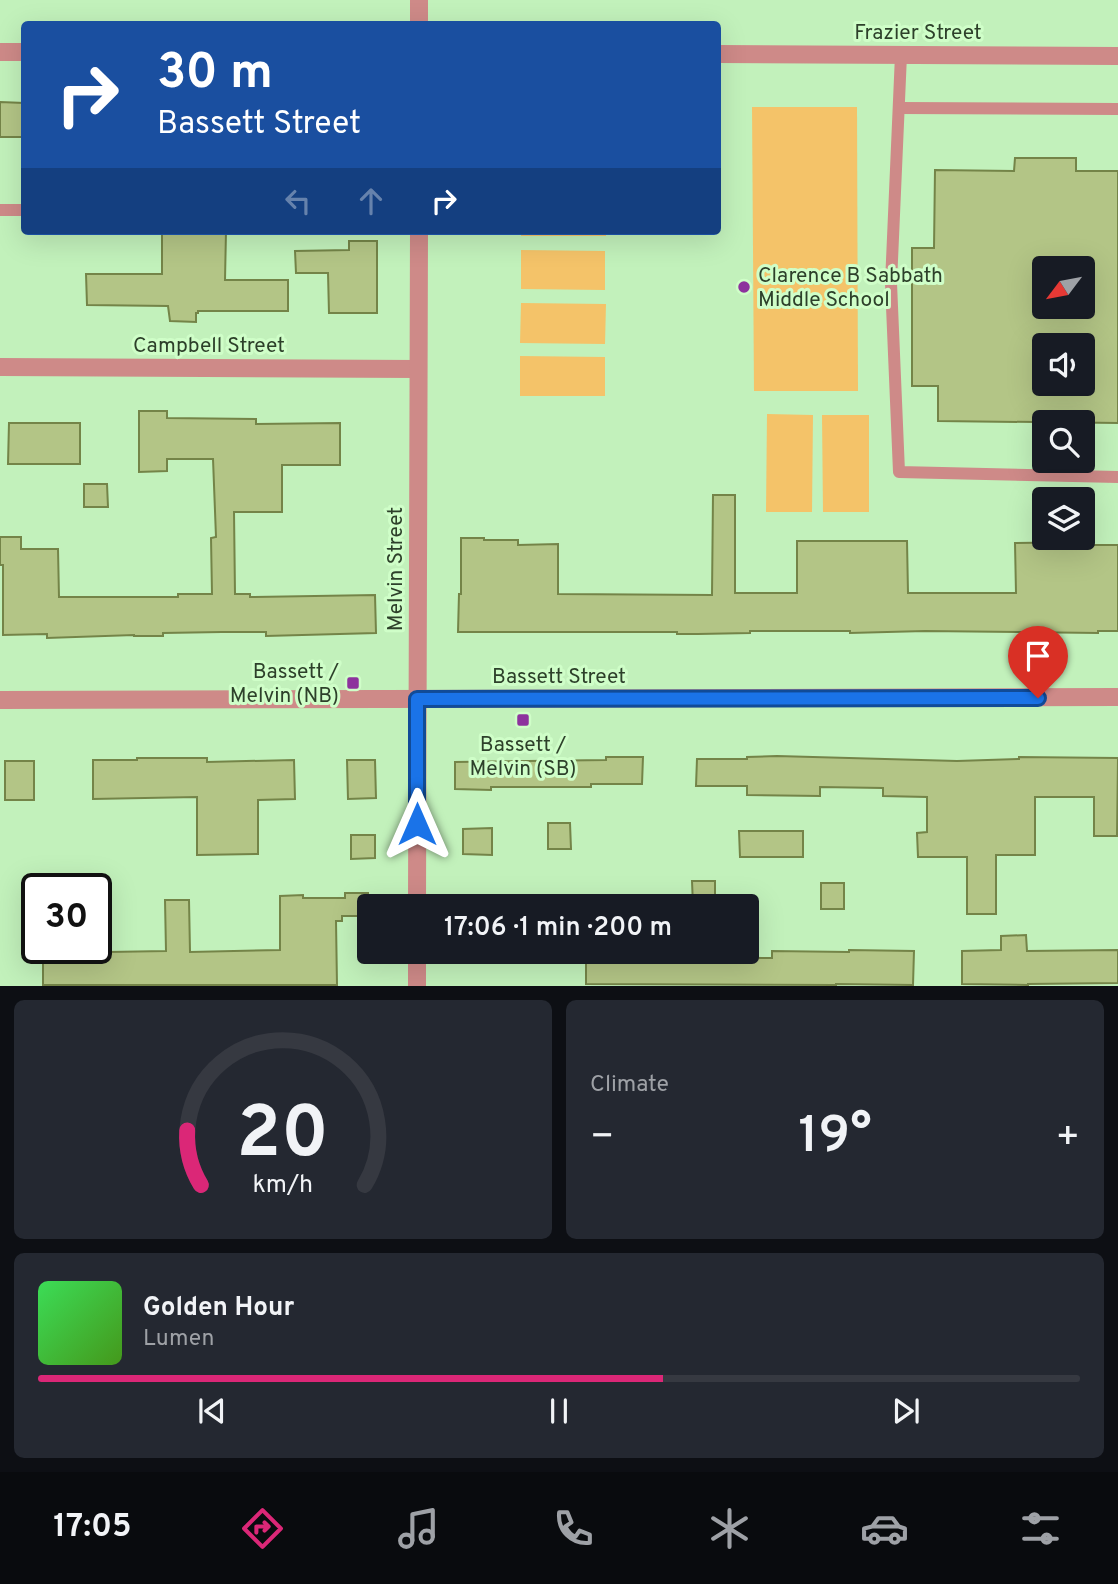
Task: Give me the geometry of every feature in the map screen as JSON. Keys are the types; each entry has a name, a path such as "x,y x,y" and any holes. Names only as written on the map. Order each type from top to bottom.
{"street":[{"path":"419,0 419,21"},
{"path":"0,52 21,52"},
{"name":"Frazier Street","path":"721,54 1118,56"},
{"name":"Melvin Street","path":"417,894 419,235"},
{"name":"Campbell Street","path":"0,367 418,369"},
{"name":"Bassett Street","path":"0,699 1118,697"},
{"path":"417,964 417,985"}],"lane":[{"path":"901,55 891,283 899,472 1118,477"},
{"path":"899,108 1118,109"},
{"path":"0,210 21,210"}],"shaded area":[{"path":"752,107 857,107 858,391 754,391"},
{"path":"521,235 606,235 606,236"},
{"path":"521,250 605,251 605,290 521,289"},
{"path":"521,303 606,304 605,344 520,343"},
{"path":"520,356 605,357 605,396 520,396"},
{"path":"767,414 813,415 812,512 766,512"},
{"path":"822,415 869,415 869,512 823,512"}],"building":[{"path":"0,102 21,103 21,137 0,137"},
{"path":"1015,158 1076,158 1076,171 1118,171 1118,423 1095,423 1095,410 1032,410 1032,422 938,421 938,386 912,386 912,248 934,248 935,170 1014,171"},
{"path":"162,235 226,235 225,280 288,280 288,311 198,311 196,322 170,321 168,306 87,305 86,274 162,274"},
{"path":"349,241 377,241 377,313 329,313 328,273 296,273 295,251 349,250"},
{"path":"139,411 167,411 167,418 256,419 256,424 340,423 340,465 282,465 282,512 234,512 235,594 250,594 250,597 375,595 376,633 266,636 266,632 222,632 47,638 47,634 3,635 3,565 0,565 0,537 21,537 21,549 58,549 59,597 178,597 178,594 212,594 211,538 216,537 213,459 167,459 167,471 139,472"},
{"path":"9,423 80,423 80,464 8,464"},
{"path":"84,484 107,484 108,507 84,507"},
{"path":"713,495 735,495 735,593 797,593 797,541 907,541 908,593 1016,593 1015,543 1032,543 1032,550 1095,550 1095,545 1118,545 1118,631 750,631 698,634 458,632 461,538 518,540 518,545 558,544 558,594 712,595"},
{"path":"777,756 957,761 1019,757 1118,758 1117,836 1094,836 1094,797 1035,797 1035,855 996,855 996,914 967,914 967,857 918,857 917,833 927,832 927,797 883,796 883,788 820,787 820,796 747,795 747,786 696,786 697,759"},
{"path":"606,757 643,757 642,784 455,789 455,762 606,760"},
{"path":"207,758 207,762 294,760 295,799 258,800 258,854 197,855 197,797 93,799 93,760"},
{"path":"347,760 375,760 376,798 348,799"},
{"path":"5,761 34,761 34,800 5,800"},
{"path":"548,823 570,823 571,849 548,849"},
{"path":"492,828 492,855 463,854 463,829"},
{"path":"739,831 803,831 803,857 740,857"},
{"path":"351,835 375,835 375,858 351,859"},
{"path":"692,881 715,881 715,894 693,894"},
{"path":"821,883 844,883 844,909 821,909"},
{"path":"345,893 368,893 357,894 357,916 342,916 342,921 336,921 337,985 43,985 43,964 112,964 112,952 166,951 165,900 189,900 190,952 280,950 280,896 345,898"},
{"path":"1026,935 1027,951 1118,950 1118,983 962,984 962,951 1001,950 1001,936"},
{"path":"772,951 914,951 913,985 586,984 586,964 759,964 759,958 772,958"}],"place":[{"name":"Clarence B Sabbath Middle School","path":"744,287"},
{"name":"Bassett / Melvin (NB)","path":"353,683"},
{"name":"Bassett / Melvin (SB)","path":"523,720"}],"route":[{"path":"417,824 417,699 1038,698"}]}
